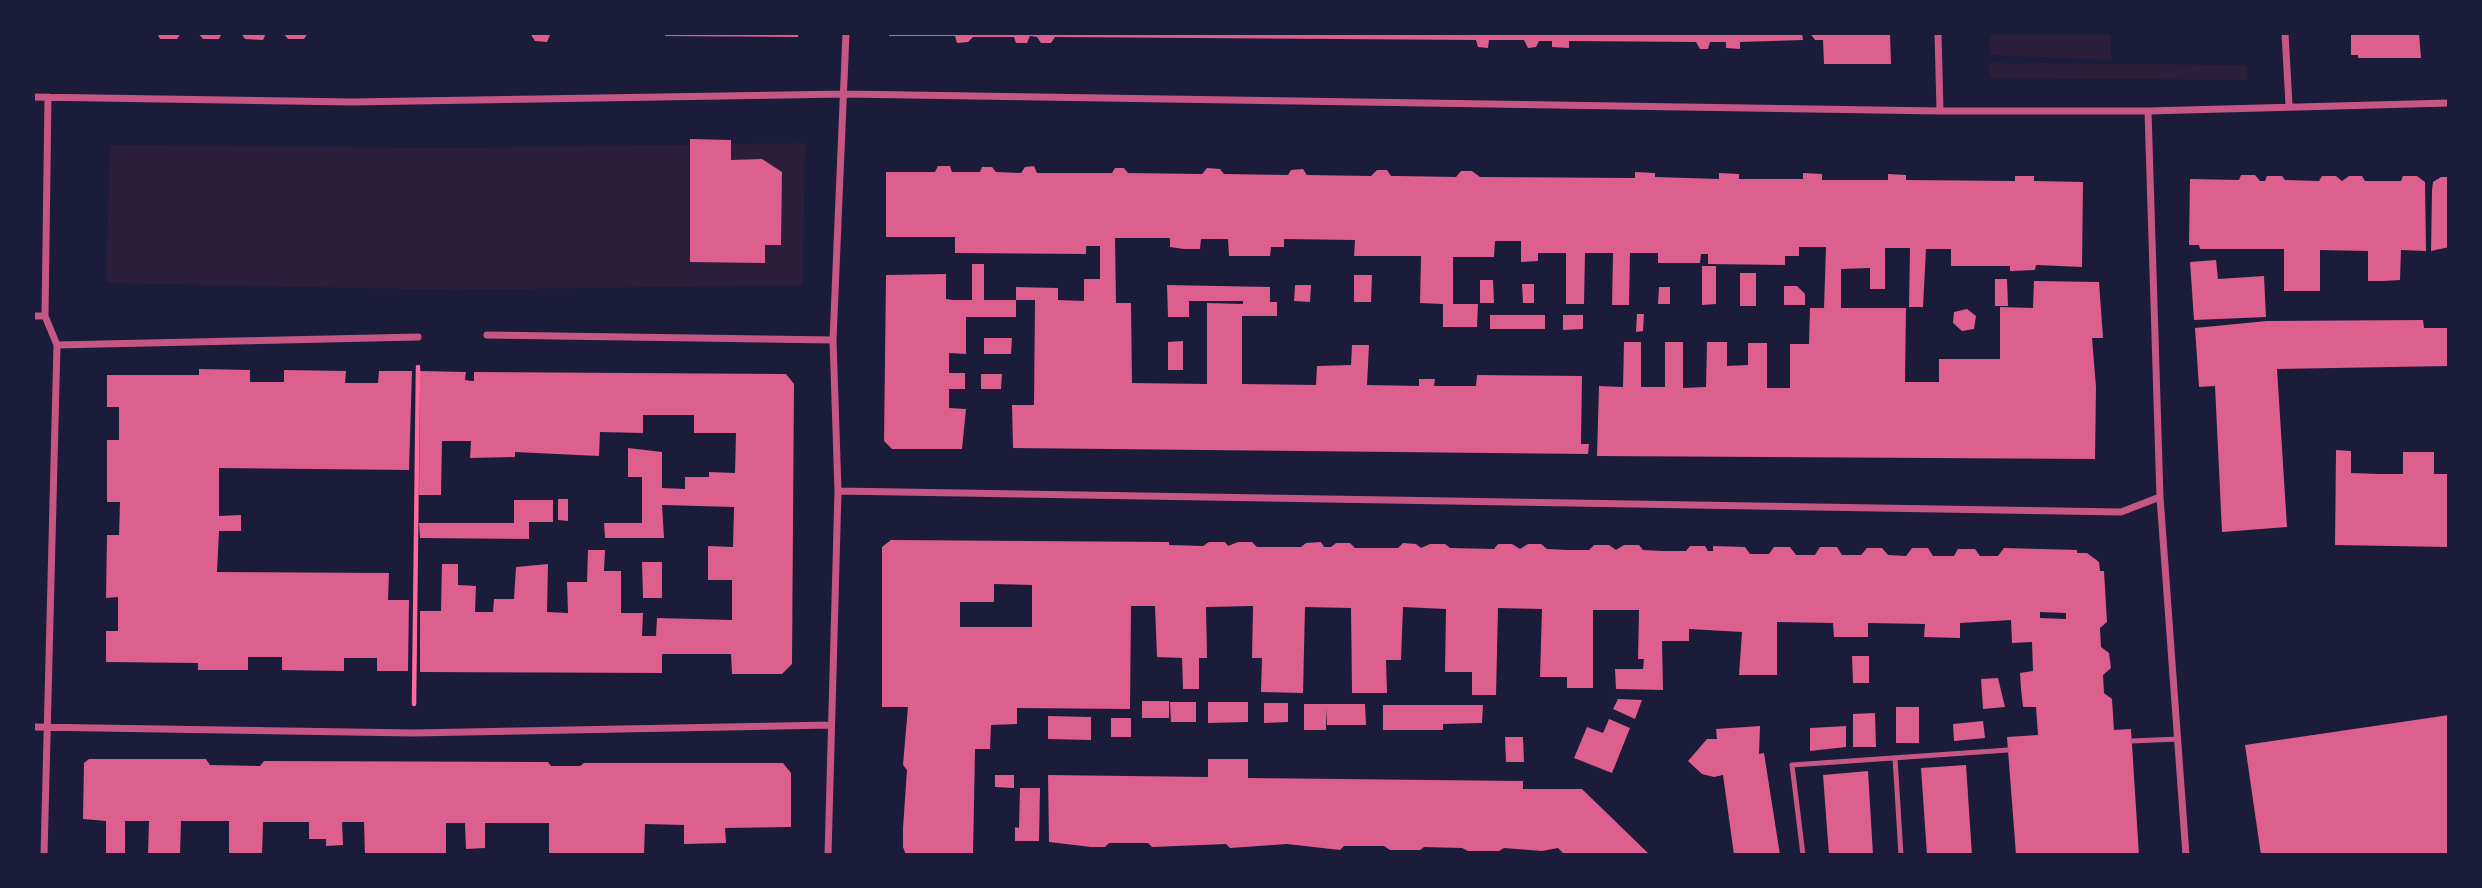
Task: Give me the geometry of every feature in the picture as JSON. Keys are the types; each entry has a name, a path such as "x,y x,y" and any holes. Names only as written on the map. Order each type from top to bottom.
{"street":[{"path":"828,855 838,491 833,340 846,33"},
{"path":"1938,33 1941,111"},
{"path":"2286,33 2289,105"},
{"path":"33,97 352,102 845,94 1941,111 2148,111 2289,105 2449,103"},
{"path":"44,855 45,727 57,345 46,316 48,97"},
{"path":"2148,111 2160,498 2186,855"},
{"path":"33,316 46,316"},
{"path":"487,335 833,340"},
{"path":"57,345 418,337"},
{"path":"838,491 2121,512 2160,498"},
{"path":"33,727 414,733 831,725"}],"lane":[{"path":"2132,741 2178,738"},
{"path":"1803,855 1792,765 2008,750"},
{"path":"1895,758 1901,855"}],"path":[{"path":"414,733 418,337"}],"shaded area":[{"path":"1990,33 2111,33 2111,60 1990,55"},
{"path":"1988,63 2246,65 2248,80 1990,78"},
{"path":"805,143 803,285 456,290 106,283 110,145 452,148"}],"building":[{"path":"157,33 181,33 177,39 160,39"},
{"path":"198,33 222,33 219,39 203,39"},
{"path":"241,33 266,33 263,40 245,39"},
{"path":"283,33 308,33 304,39 288,39"},
{"path":"530,33 551,33 547,42 535,41"},
{"path":"665,33 798,33 798,37 665,36"},
{"path":"889,33 1802,33 1803,40 1740,42 1740,49 1726,48 1726,42 1710,42 1708,49 1700,49 1696,42 1569,41 1569,48 1552,47 1552,41 1539,41 1536,47 1528,48 1524,40 1489,40 1488,48 1478,47 1476,40 1055,37 1051,43 1041,43 1037,37 1030,36 1027,43 1016,43 1014,37 973,37 968,42 957,43 955,36 889,36"},
{"path":"1810,33 1890,33 1891,64 1824,64 1823,40 1815,40"},
{"path":"2351,33 2419,33 2421,58 2358,58 2358,55 2351,55"},
{"path":"690,139 731,140 731,160 762,159 782,172 781,245 765,245 765,263 690,262"},
{"path":"938,166 950,166 952,172 980,172 982,167 992,167 996,172 1021,173 1025,167 1034,166 1037,173 1112,173 1115,168 1124,168 1128,173 1202,174 1207,168 1220,169 1224,174 1288,175 1291,170 1303,169 1307,175 1371,176 1377,170 1387,170 1391,176 1456,177 1461,171 1472,171 1480,177 1635,178 1635,172 1655,173 1655,177 1719,179 1719,173 1739,174 1739,179 1803,179 1803,173 1822,174 1822,180 1888,180 1888,174 1906,175 1906,180 2015,181 2015,176 2034,176 2034,181 2083,182 2082,267 2036,265 2035,270 2010,271 2010,266 1951,266 1951,249 1926,249 1923,307 1909,307 1910,248 1885,248 1885,289 1870,289 1870,268 1841,269 1841,308 1906,308 1905,382 1939,382 1939,359 2000,359 2000,307 2033,308 2034,281 2099,282 2103,338 2092,338 2096,387 2095,459 1597,456 1599,386 1623,387 1624,342 1641,342 1641,387 1665,387 1665,342 1683,342 1683,388 1706,387 1707,342 1727,342 1727,366 1748,365 1748,343 1767,343 1767,388 1790,388 1790,344 1809,344 1810,308 1824,308 1826,247 1799,247 1799,256 1785,256 1785,265 1708,264 1708,254 1701,254 1700,263 1658,263 1658,253 1630,253 1629,305 1612,305 1613,253 1585,253 1584,304 1566,304 1566,253 1538,253 1538,261 1521,262 1521,241 1495,241 1494,257 1453,257 1453,304 1478,304 1477,327 1443,327 1443,304 1420,303 1421,256 1354,256 1355,240 1284,239 1284,247 1271,247 1270,256 1229,256 1228,239 1201,239 1200,249 1184,249 1170,247 1170,238 1115,238 1116,303 1131,303 1132,383 1207,384 1207,303 1243,304 1243,301 1189,301 1189,317 1168,317 1167,285 1270,287 1270,302 1277,302 1277,316 1242,316 1242,384 1316,385 1317,366 1351,365 1352,345 1369,345 1367,385 1419,386 1419,379 1435,379 1434,386 1476,386 1477,375 1582,376 1581,444 1589,444 1588,454 1013,448 1012,405 1034,405 1035,300 1016,300 1016,287 1058,288 1058,300 1084,301 1084,279 1100,279 1100,246 1086,246 1086,254 955,253 955,237 886,237 886,172 935,172"},
{"path":"2241,175 2255,175 2260,181 2265,181 2267,176 2282,176 2285,180 2319,181 2322,176 2336,176 2342,181 2349,176 2362,176 2365,181 2401,181 2403,176 2417,176 2425,182 2426,251 2401,250 2400,280 2368,281 2368,251 2320,250 2320,291 2284,291 2284,249 2200,249 2199,245 2189,245 2190,179 2239,180"},
{"path":"2441,177 2449,177 2449,247 2431,251 2433,182"},
{"path":"2216,260 2218,279 2264,276 2266,317 2194,320 2190,262"},
{"path":"972,264 984,264 984,300 1016,300 1016,317 966,317 966,354 949,353 949,373 965,373 965,389 949,389 949,408 966,409 962,449 892,449 884,441 886,275 946,274 946,299 972,300"},
{"path":"1702,266 1716,266 1716,304 1702,305"},
{"path":"1740,273 1756,273 1756,306 1740,306"},
{"path":"1354,275 1372,275 1371,302 1354,302"},
{"path":"1995,279 2007,279 2008,306 1995,306"},
{"path":"1480,280 1493,280 1494,303 1480,303"},
{"path":"1522,284 1534,284 1534,303 1523,303"},
{"path":"1295,285 1311,285 1310,302 1294,301"},
{"path":"1784,286 1797,286 1805,294 1805,305 1784,305"},
{"path":"1659,287 1670,287 1670,304 1658,304"},
{"path":"1967,309 1976,316 1974,329 1962,331 1953,323 1954,312"},
{"path":"1637,314 1644,314 1643,331 1636,332"},
{"path":"1490,315 1545,315 1545,329 1490,329"},
{"path":"1563,315 1583,315 1583,329 1563,330"},
{"path":"2423,320 2424,328 2449,328 2449,366 2277,369 2287,527 2222,532 2215,386 2199,387 2195,328 2267,321"},
{"path":"984,338 1012,338 1011,354 984,354"},
{"path":"1183,341 1183,370 1168,370 1168,342"},
{"path":"199,369 250,370 250,382 284,382 284,370 346,371 345,383 378,383 379,371 412,371 409,470 219,468 219,516 241,515 241,531 219,531 217,572 389,573 388,600 409,600 408,671 377,671 377,658 344,658 344,671 282,670 282,657 248,657 248,670 198,670 198,663 106,662 106,631 118,631 118,597 106,598 107,535 119,535 120,502 107,502 107,440 119,440 119,407 107,407 107,375 199,375"},
{"path":"420,371 466,372 465,380 472,381 474,372 786,374 794,384 792,664 782,674 732,674 731,654 662,654 662,673 420,672 420,611 441,611 442,564 458,564 458,585 476,586 475,612 493,612 494,599 514,599 516,567 548,564 547,612 568,613 567,582 587,582 588,550 605,550 604,571 621,571 621,613 643,613 642,636 656,636 657,618 732,620 732,580 708,580 708,546 733,547 734,507 662,505 664,538 605,538 604,523 642,523 642,477 628,477 628,448 662,452 662,488 685,489 685,477 709,477 709,472 735,473 736,433 694,433 694,415 643,415 643,433 600,432 599,456 515,452 515,457 470,458 471,441 442,441 441,495 419,495"},
{"path":"981,374 1002,374 1001,389 981,389"},
{"path":"2336,450 2351,451 2351,473 2378,474 2403,474 2403,452 2434,452 2434,474 2449,474 2449,547 2335,545"},
{"path":"558,499 568,499 568,521 558,520"},
{"path":"514,500 553,500 553,522 529,522 529,539 420,538 419,523 514,523"},
{"path":"891,540 1169,542 1169,545 1203,546 1209,542 1225,542 1228,546 1238,542 1252,542 1257,547 1301,547 1306,543 1321,542 1324,547 1331,547 1336,543 1350,543 1355,548 1398,548 1403,543 1416,544 1421,548 1430,544 1445,544 1450,548 1494,549 1498,544 1512,544 1520,549 1528,544 1541,544 1547,549 1568,550 1589,550 1594,545 1609,545 1616,550 1624,545 1639,545 1643,550 1663,551 1686,551 1690,546 1705,546 1708,551 1713,551 1713,546 1745,547 1750,554 1769,554 1774,547 1790,547 1796,555 1815,555 1820,547 1837,547 1842,555 1861,555 1867,548 1882,548 1888,555 1906,556 1912,548 1928,548 1933,556 1954,556 1958,549 1975,549 1980,556 1998,556 2004,548 2077,550 2077,553 2087,553 2099,562 2100,571 2104,571 2107,622 2100,628 2101,647 2109,653 2111,668 2103,675 2104,693 2112,699 2114,730 2131,729 2139,855 2016,855 2007,737 2038,735 2036,707 2023,707 2021,689 2020,673 2033,671 2032,642 2012,643 2011,620 1960,623 1960,638 1924,637 1925,624 1868,623 1868,637 1834,637 1833,623 1777,622 1777,675 1739,675 1742,632 1689,629 1689,641 1662,641 1663,690 1616,689 1615,669 1643,669 1644,659 1638,659 1639,610 1593,610 1593,688 1567,688 1567,677 1540,677 1542,609 1498,608 1496,695 1472,695 1472,672 1445,672 1446,609 1403,607 1401,660 1386,660 1387,693 1352,693 1351,608 1305,607 1303,693 1261,692 1262,658 1252,658 1253,606 1206,607 1207,658 1199,658 1199,689 1183,689 1182,658 1157,657 1155,606 1131,606 1130,709 1017,708 1017,724 991,725 990,749 975,749 973,855 906,855 903,828 907,770 903,765 908,707 882,707 882,547","holes":["994,584 1032,585 1032,627 960,627 960,602 994,602","2040,612 2066,613 2066,619 2040,618"]},
{"path":"642,562 662,562 662,598 643,598"},
{"path":"1852,656 1869,656 1869,683 1853,683"},
{"path":"1998,678 2005,707 1983,709 1981,679"},
{"path":"1618,699 1642,700 1635,719 1613,709"},
{"path":"1142,701 1169,701 1169,718 1142,718"},
{"path":"1170,702 1196,702 1196,722 1171,722"},
{"path":"1208,702 1248,702 1248,722 1208,723"},
{"path":"1264,703 1288,703 1288,722 1264,723"},
{"path":"1304,704 1365,704 1366,725 1327,725 1326,708 1326,730 1304,730"},
{"path":"1383,705 1483,705 1482,723 1443,724 1443,730 1383,730"},
{"path":"1896,707 1919,707 1919,743 1896,743"},
{"path":"1875,713 1876,747 1853,747 1853,714"},
{"path":"2449,715 2449,855 2261,855 2245,745"},
{"path":"1048,716 1091,717 1091,740 1048,739"},
{"path":"1111,718 1131,718 1131,737 1111,737"},
{"path":"1609,719 1630,728 1612,773 1574,758 1587,727 1603,733"},
{"path":"1983,721 1985,738 1954,741 1953,724"},
{"path":"1760,726 1759,754 1764,753 1780,855 1734,855 1723,775 1714,777 1702,774 1688,761 1707,739 1717,739 1716,729"},
{"path":"1846,726 1846,747 1810,751 1810,728"},
{"path":"1505,737 1523,737 1524,762 1506,762"},
{"path":"89,759 206,759 210,765 260,766 264,761 548,762 551,766 580,766 584,763 783,763 791,773 791,827 725,828 726,843 684,844 684,825 645,824 644,855 549,855 549,823 485,823 485,848 466,849 465,823 446,823 446,855 365,855 364,822 342,822 343,845 326,846 326,839 309,839 309,822 263,822 262,855 229,855 229,821 181,821 180,855 148,855 149,821 125,821 125,855 106,855 106,821 83,819 84,763"},
{"path":"1208,759 1248,759 1248,778 1523,781 1523,789 1582,789 1650,855 1565,855 1558,848 1542,851 1504,848 1499,851 1468,851 1462,848 1390,850 1384,846 1344,846 1340,850 1287,844 1230,848 1226,844 1152,847 1148,843 1109,843 1105,847 1091,847 1049,842 1048,775 1208,777"},
{"path":"1966,765 1972,855 1927,855 1921,768"},
{"path":"1868,771 1873,855 1829,855 1823,775"},
{"path":"995,775 1014,775 1014,788 995,787"},
{"path":"1020,788 1040,788 1039,841 1015,841 1015,827 1019,828"}]}
